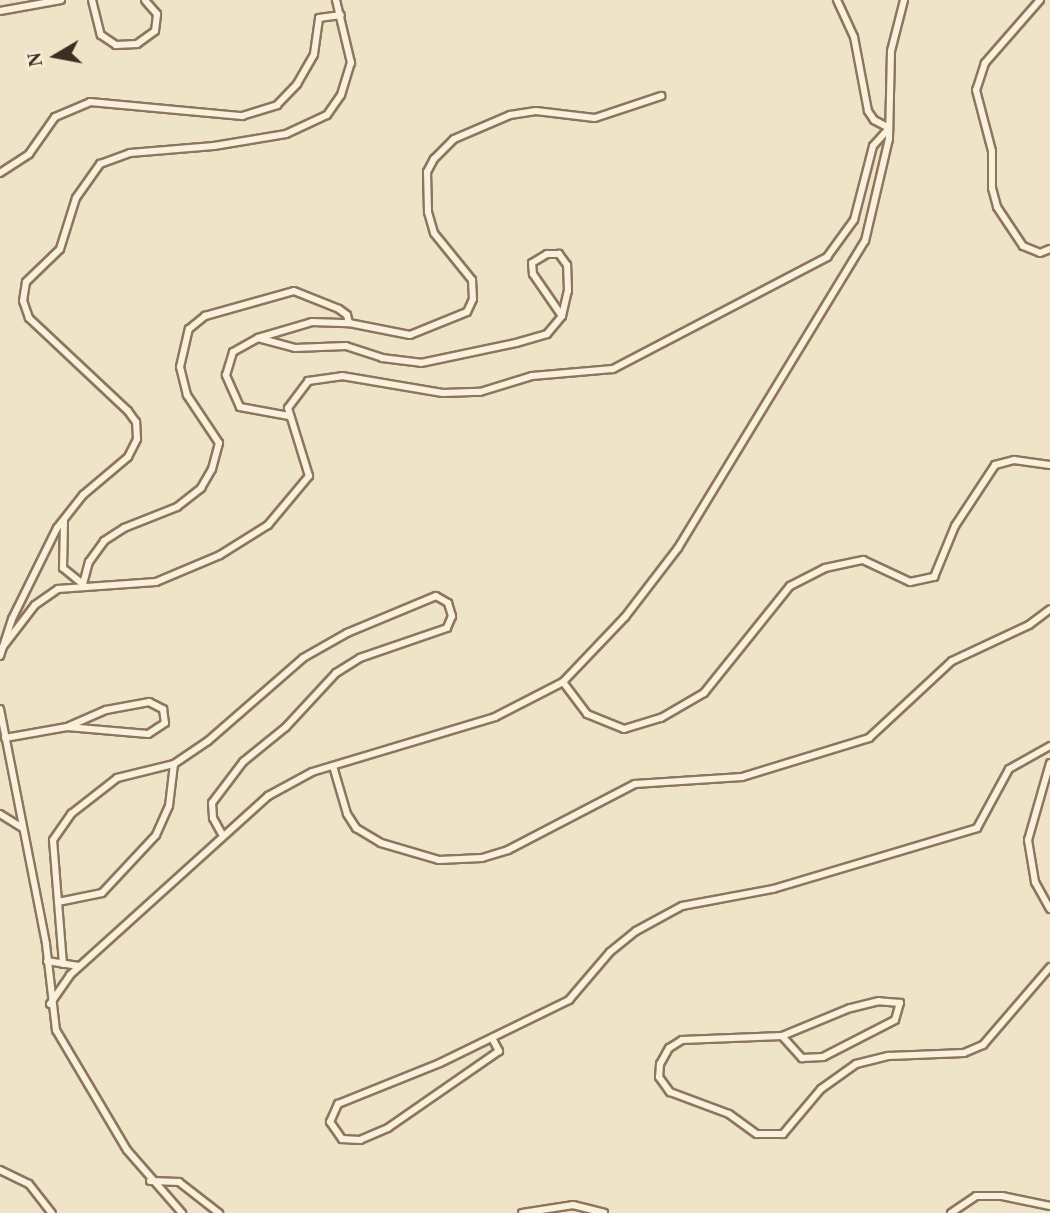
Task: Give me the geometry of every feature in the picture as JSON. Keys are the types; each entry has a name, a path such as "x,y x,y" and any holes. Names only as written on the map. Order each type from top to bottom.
{"lane":[{"path":"0,11 61,0"},
{"path":"92,0 102,35 116,45 137,44 155,31 157,14 145,0"},
{"path":"1,652 65,518 83,495 128,457 137,430 128,411 111,393 29,318 23,301 26,282 61,249 75,198 100,164 130,153 214,146 286,134 327,115 341,95 351,63 336,0"},
{"path":"837,0 854,37 868,111 874,120 889,128"},
{"path":"50,1004 79,966 222,834 268,796 333,766 495,717 564,682 625,617 678,548 750,423 853,265 873,216 889,128 891,51 904,0"},
{"path":"1041,0 985,63 976,90 992,150 993,197 1023,246 1050,259"},
{"path":"0,173 29,154 55,117 90,102 242,116 277,105 297,84 314,54 318,19 341,15"},
{"path":"289,416 240,407 227,385 227,364 233,352 258,338 312,322 349,323 410,335 467,312 473,299 472,280 434,233 426,188 434,159 454,139 510,115 536,111 595,118 661,96"},
{"path":"1,652 45,596 83,584 133,586 156,582 220,555 268,525 309,476 289,416 290,400 300,387 315,378 334,375 443,393 480,392 532,376 613,369 827,257 854,220 873,146 889,128"},
{"path":"1040,253 1050,249"},
{"path":"258,338 295,348 346,346 382,358 421,363 547,334 562,316 568,291 567,265 559,254 547,254 532,263 533,274 562,316"},
{"path":"83,584 89,562 104,541 124,528 190,499 212,469 219,443 181,381 189,329 205,316 294,291 339,309 347,315 349,323"},
{"path":"564,682 587,714 624,729 661,718 704,693 765,612 790,586 825,568 863,560 910,582 934,577 955,526 995,465 1014,460 1050,465"},
{"path":"65,518 63,568 83,584"},
{"path":"62,964 53,840 71,814 117,778 173,764 208,741 303,658 347,633 436,596 448,603 452,616 447,628 360,658 336,673 286,727 243,762 212,803 213,818 222,834"},
{"path":"333,766 347,814 356,828 381,844 439,860 482,858 508,850 635,784 742,776 869,738 952,661 1029,625 1050,609"},
{"path":"5,738 67,727 106,710 149,702 163,709 166,723 148,734 67,727"},
{"path":"0,709 47,961 50,1004 61,1044 150,1181 182,1213"},
{"path":"492,1038 499,1051 388,1128 360,1140 342,1139 330,1122 338,1104 492,1038 569,1000 610,952 636,931 682,906 772,889 977,828 1009,769 1050,746"},
{"path":"1050,763 1028,840 1035,882 1050,909"},
{"path":"58,902 102,893 156,835 169,806 173,764"},
{"path":"0,814 22,828"},
{"path":"47,961 79,966"},
{"path":"782,1036 802,1058 823,1056 895,1020 900,1003 879,1001 850,1008 782,1036 682,1040 669,1048 660,1064 659,1077 670,1092 729,1114 757,1134 783,1134 821,1089 856,1064 889,1056 964,1053 983,1045 1050,967"},
{"path":"0,1170 29,1184 52,1213"},
{"path":"150,1181 172,1179 219,1213"},
{"path":"951,1213 976,1196 1002,1196 1050,1206"},
{"path":"522,1213 573,1205 604,1213"}]}
